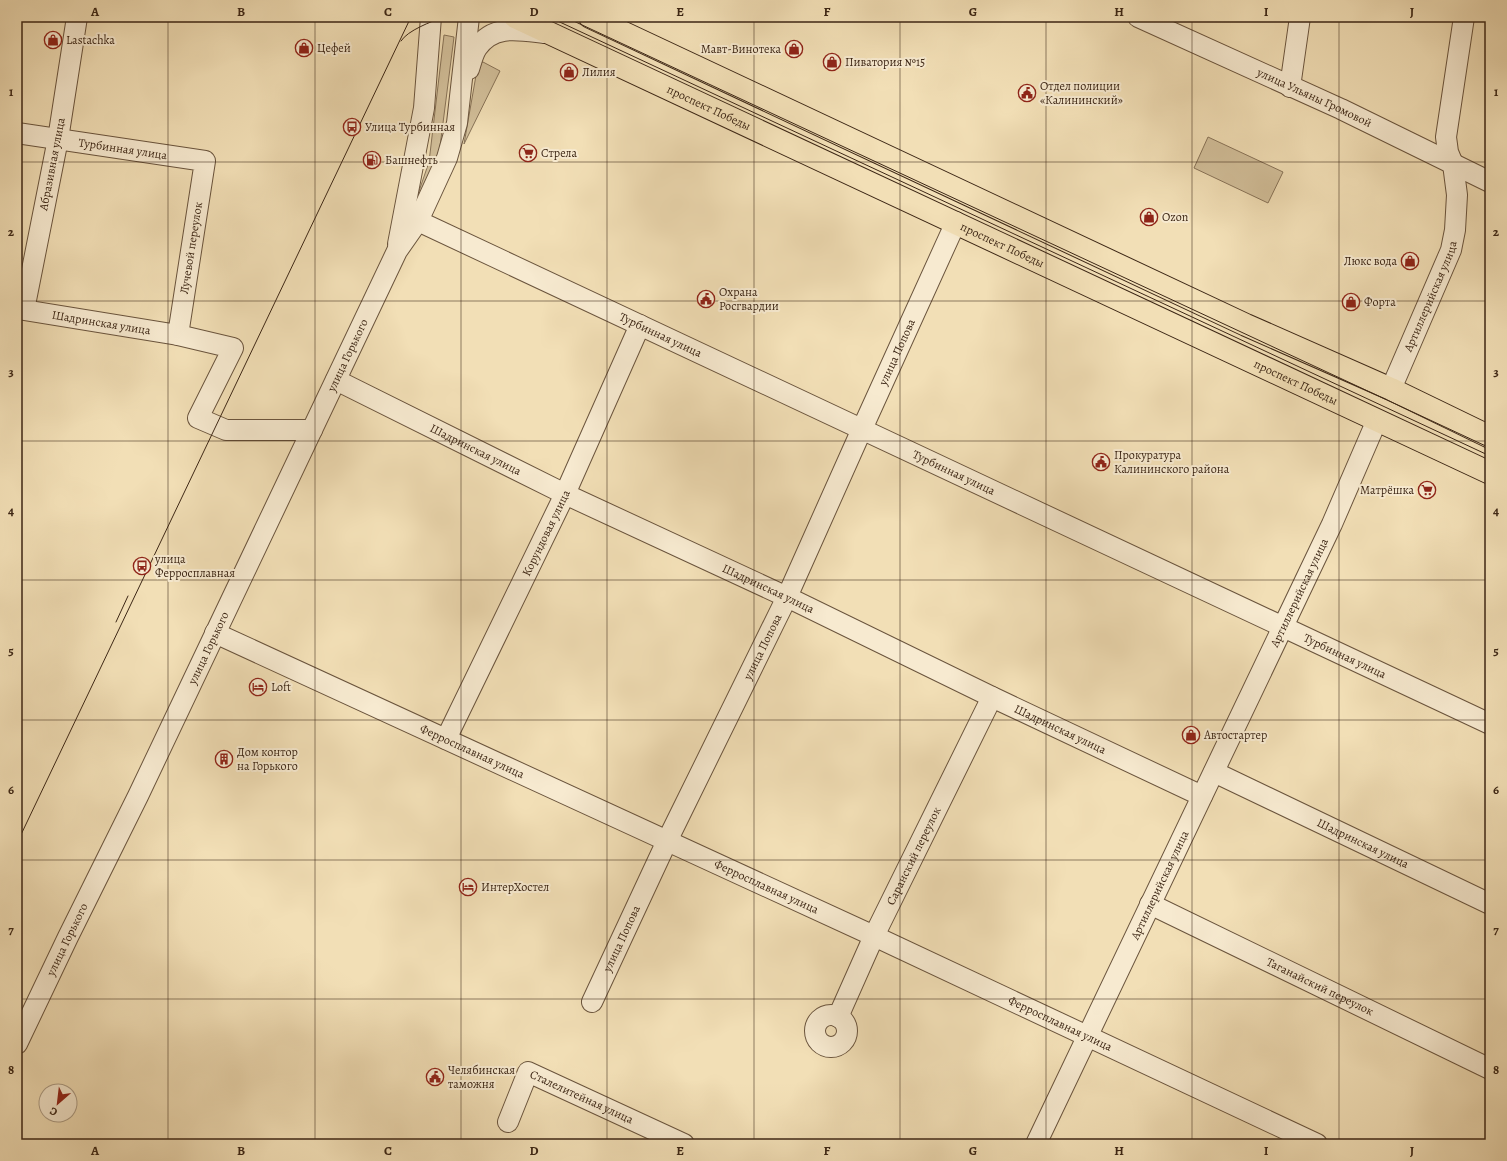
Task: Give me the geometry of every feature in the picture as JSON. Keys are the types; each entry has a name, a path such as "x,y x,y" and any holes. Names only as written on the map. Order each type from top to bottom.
{"main road":[{"name":"проспект Победы","path":"515,17 1490,473"},
{"path":"590,17 1239,322 1391,389 1490,437"},
{"name":"Артиллерийская улица","path":"1377,420 1391,389"}],"street":[{"name":"Абразивная улица","path":"24,310 58,139 77,17"},
{"name":"улица Горького","path":"397,251 424,108 431,17"},
{"name":"улица Горького","path":"17,1044 22,1027 138,796 397,251 418,221 447,158 457,123 469,17"},
{"name":"улица Ульяны Громовой","path":"1138,17 1164,23 1290,87 1341,109 1490,182"},
{"path":"1290,87 1300,17"},
{"name":"Артиллерийская улица","path":"1391,389 1438,284 1451,250 1455,230 1457,195 1453,164 1448,152 1446,137 1464,17"},
{"name":"улица Горького","path":"461,88 477,48 491,34 509,30 550,33"},
{"name":"Турбинная улица","path":"17,132 205,161"},
{"name":"Лучевой переулок","path":"178,335 205,161"},
{"name":"Турбинная улица","path":"418,221 1490,724"},
{"name":"улица Попова","path":"592,1002 667,841 787,597 956,222"},
{"name":"Шадринская улица","path":"24,310 178,335 233,348 198,418 226,430 312,430"},
{"name":"Корундовая улица","path":"446,739 565,494 640,325"},
{"name":"Шадринская улица","path":"336,380 565,494 787,597 992,697 1202,796"},
{"name":"Артиллерийская улица","path":"1036,1144 1332,524 1377,420"},
{"name":"Ферросплавная улица","path":"215,633 874,936 1317,1144"},
{"name":"Саранский переулок","path":"838,1017 874,936 992,697"},
{"name":"Шадринская улица","path":"1214,772 1490,904"},
{"name":"Таганайский переулок","path":"1150,904 1490,1069"},
{"name":"Сталелитейная улица","path":"508,1122 528,1072 684,1144"}],"shaded area":[{"path":"444,35 454,37 438,162 406,229 429,162"},
{"path":"483,62 500,71 464,144 478,64"},
{"path":"1208,137 1283,172 1268,203 1194,168"}],"tram line":[{"path":"17,843 411,17"},
{"path":"401,41 414,30 443,17"},
{"path":"549,17 1490,456"},
{"path":"565,17 1490,448"},
{"path":"116,622 128,596"}],"place":[{"name":"Lastachka","path":"53,40"},
{"name":"Цефей","path":"304,48"},
{"name":"Мавт-Винотека","path":"794,49"},
{"name":"Пиватория №15","path":"832,62"},
{"name":"Лилия","path":"569,72"},
{"name":"Отдел полиции «Калининский»","path":"1027,93"},
{"name":"Улица Турбинная","path":"352,127"},
{"name":"Стрела","path":"528,153"},
{"name":"Башнефть","path":"372,160"},
{"name":"Ozon","path":"1149,217"},
{"name":"Люкс вода","path":"1410,261"},
{"name":"Охрана Росгвардии","path":"706,299"},
{"name":"Форта","path":"1351,302"},
{"name":"Прокуратура Калининского района","path":"1101,462"},
{"name":"Матрёшка","path":"1427,490"},
{"name":"улица Ферросплавная","path":"142,566"},
{"name":"Loft","path":"258,687"},
{"name":"Автостартер","path":"1191,735"},
{"name":"Дом контор на Горького","path":"224,759"},
{"name":"ИнтерХостел","path":"468,887"},
{"name":"Челябинская таможня","path":"435,1077"}]}
